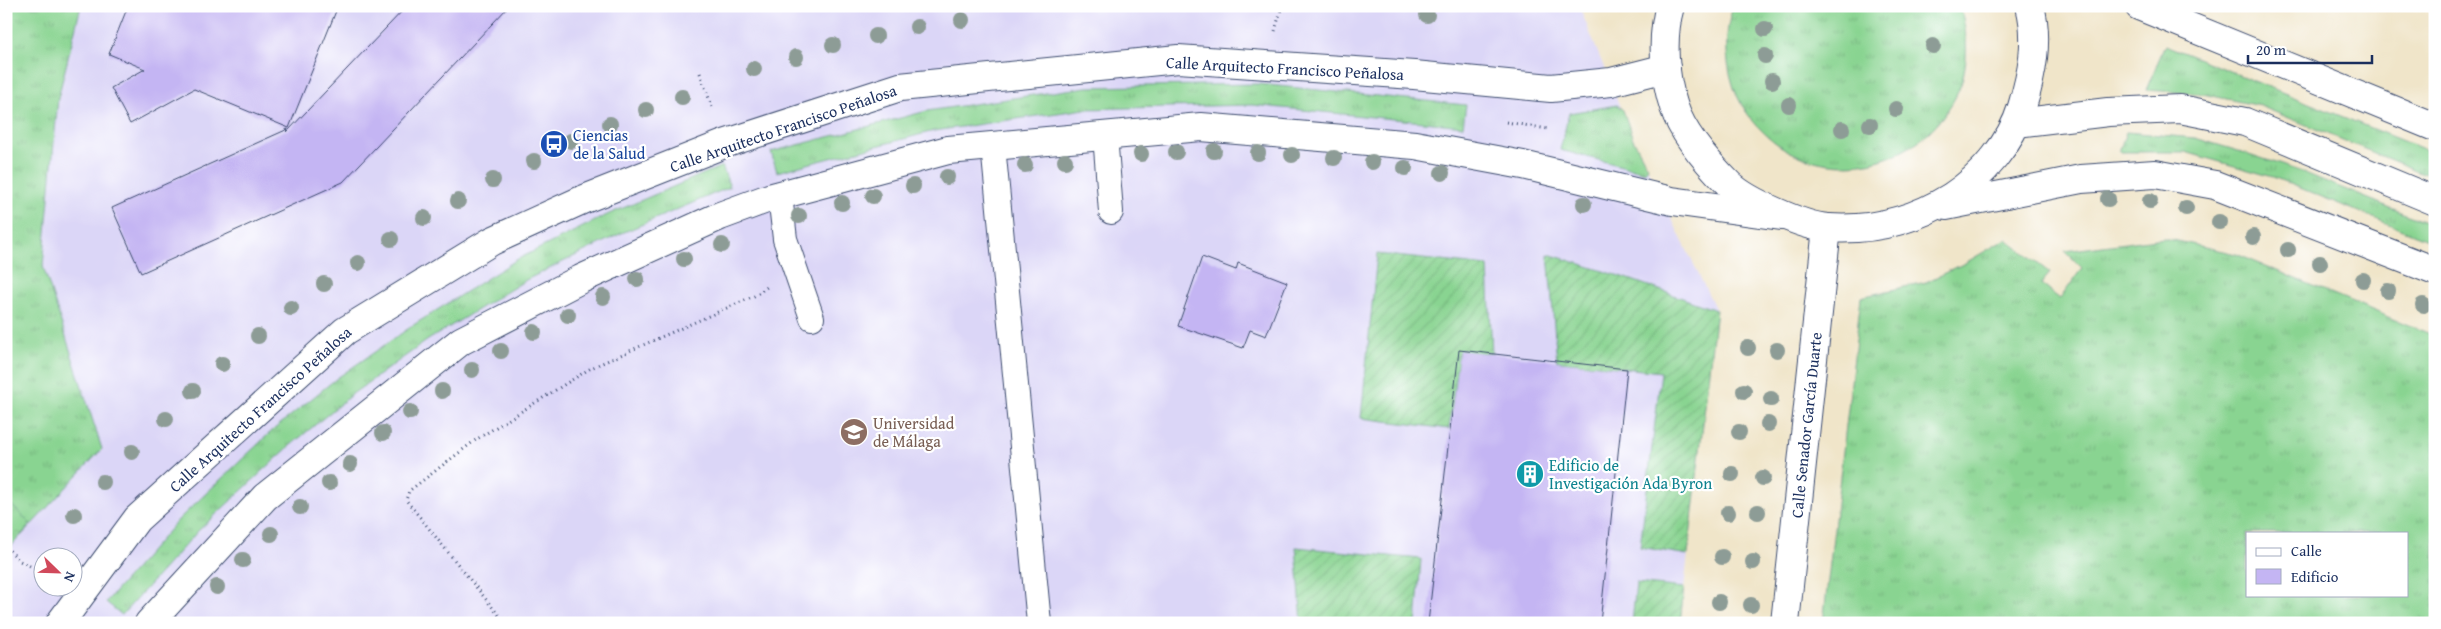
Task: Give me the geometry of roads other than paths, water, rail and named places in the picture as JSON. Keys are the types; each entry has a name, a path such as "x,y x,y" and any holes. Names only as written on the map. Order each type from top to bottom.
{"street":[{"path":"1670,6 1665,24 1666,68 1674,108 1691,140 1730,185 1781,216"},
{"path":"1930,210 1967,187 1995,157 2017,123 2032,72 2033,19 2030,6"},
{"path":"2139,6 2435,127"},
{"name":"Calle Arquitecto Francisco Peñalosa","path":"60,623 137,519 345,331 492,241 582,200 724,144 900,87 1178,59 1414,75 1551,88 1611,82 1666,68"},
{"path":"2017,123 2108,112 2180,109 2245,122 2435,201"},
{"path":"149,623 265,497 461,342 581,279 720,216 780,196 948,150 1201,127 1414,145 1523,165 1672,201 1781,216 1827,228 1890,224 1930,210 2080,178 2155,174 2215,185 2435,271"},
{"name":"Calle Senador García Duarte","path":"1785,623 1827,228"}],"lane":[{"path":"1105,135 1111,212"},
{"path":"992,146 1039,623"},
{"path":"780,196 785,239 812,318"}],"place":[{"name":"Ciencias de la Salud","path":"554,144"},
{"name":"Universidad de Málaga","path":"854,432"},
{"name":"Edificio de Investigación Ada Byron","path":"1530,474"}]}
